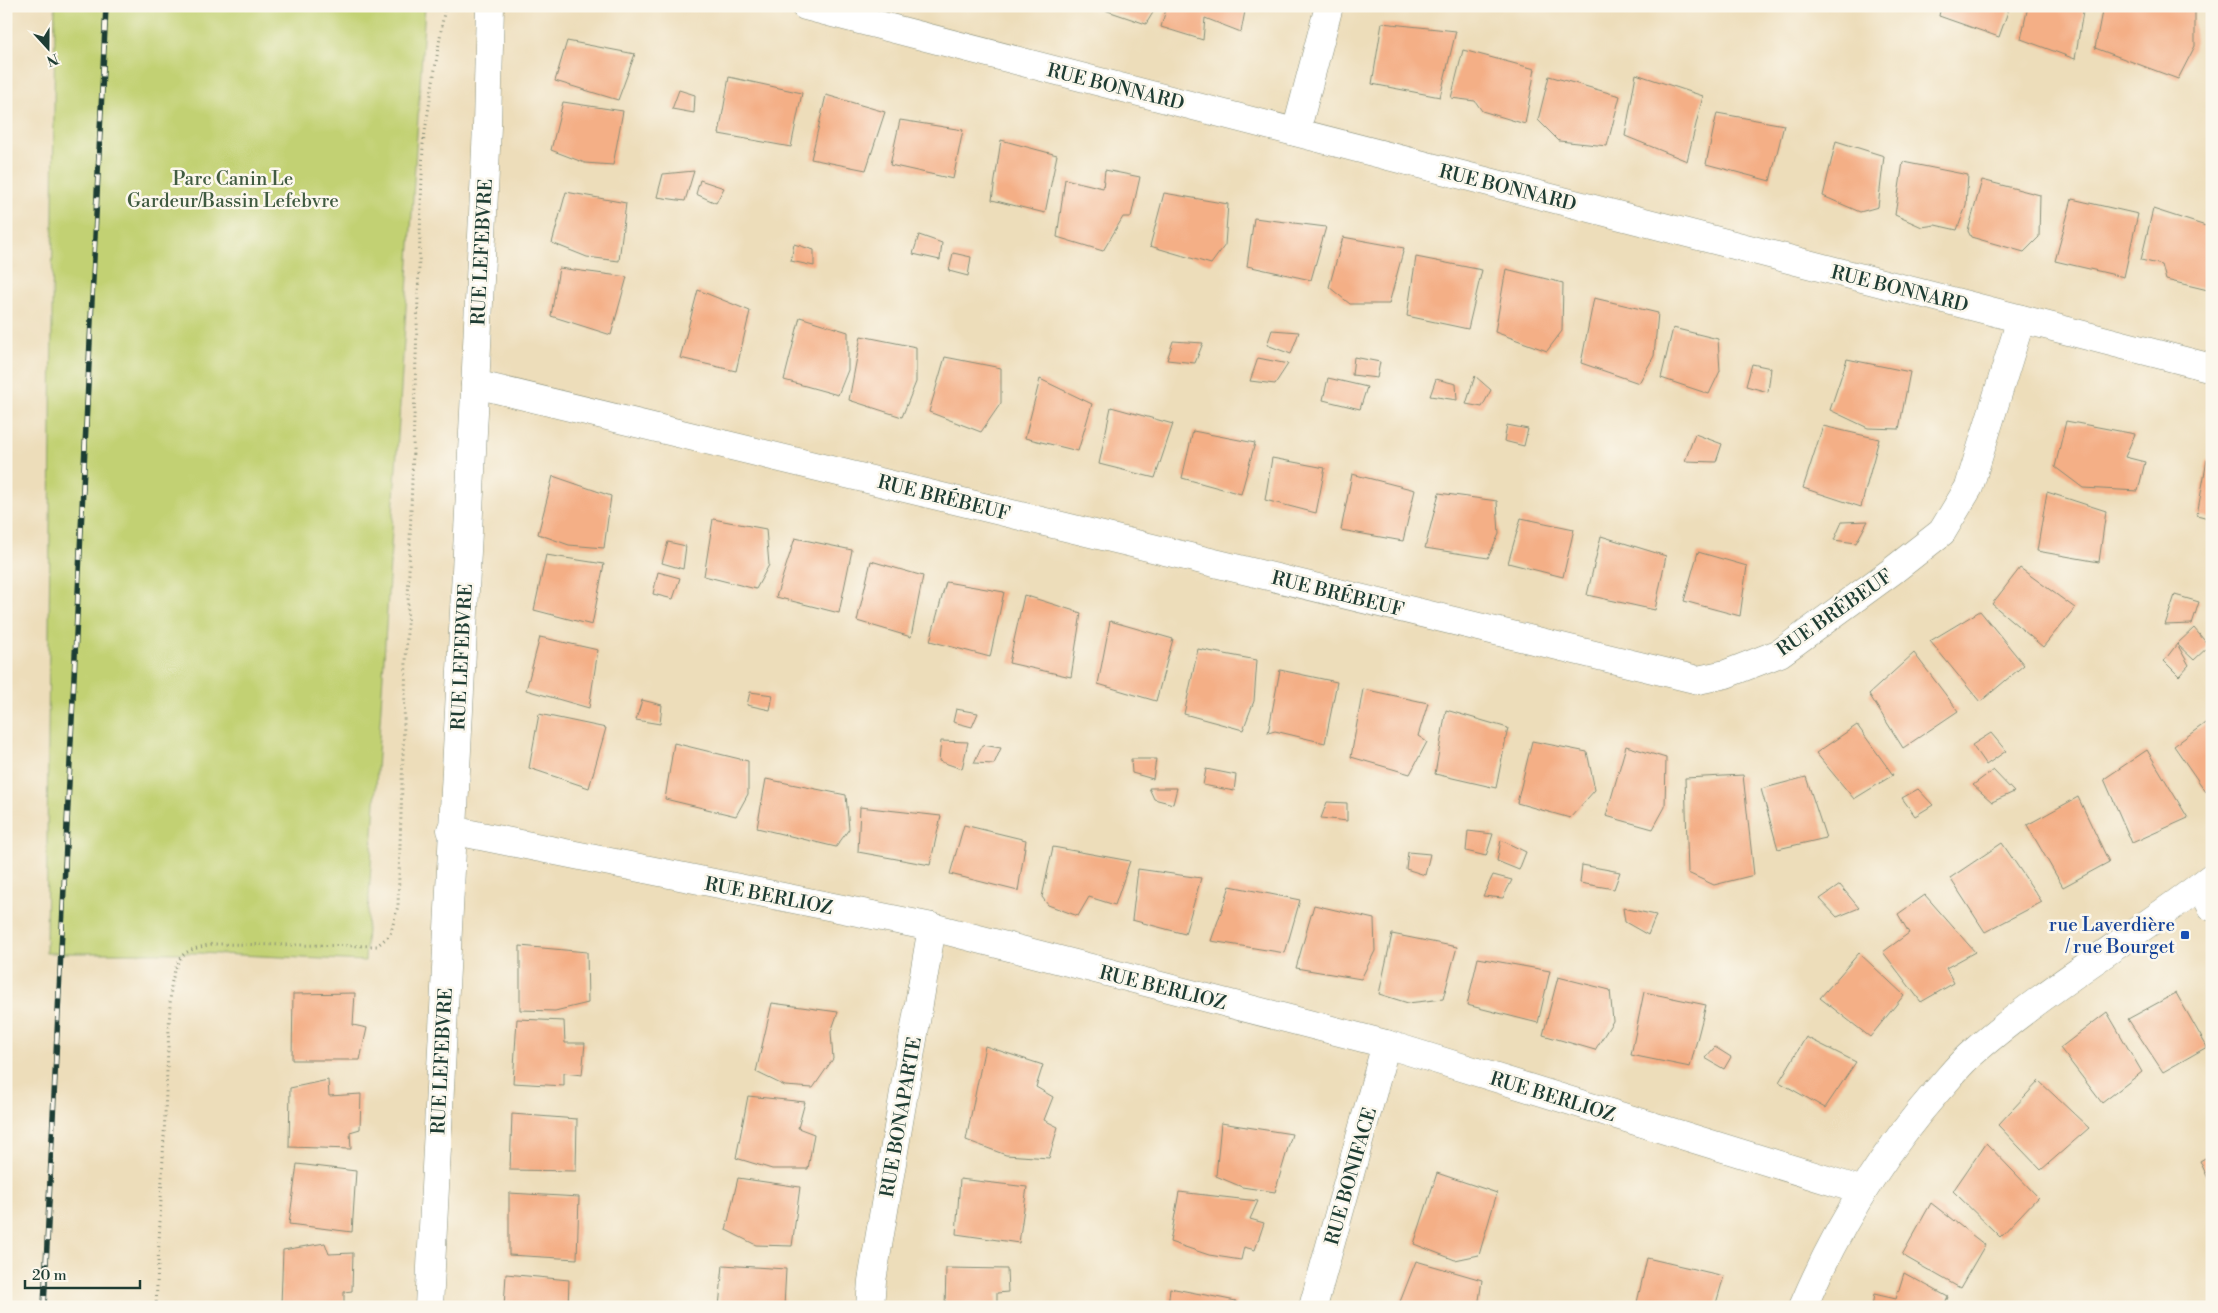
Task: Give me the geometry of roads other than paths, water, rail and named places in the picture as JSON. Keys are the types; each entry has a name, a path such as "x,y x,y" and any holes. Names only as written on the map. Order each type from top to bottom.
{"street":[{"name":"RUE LEFEBVRE","path":"429,1307 451,830 476,384 490,6"},
{"name":"RUE BONNARD","path":"805,6 2212,368"},
{"path":"1296,132 1329,6"},
{"name":"RUE BRÉBEUF","path":"476,384 1698,680 1726,674 1780,654 1942,532 1969,487 2021,319"},
{"name":"RUE BERLIOZ","path":"451,830 932,927 1386,1044 1863,1192"},
{"path":"1803,1307 1818,1272 1863,1192 1909,1124 1967,1057 2045,996 2208,890"},
{"name":"RUE BONAPARTE","path":"870,1307 872,1281 932,927"},
{"name":"RUE BONIFACE","path":"1313,1307 1386,1044"}],"railway":[{"path":"44,1307 106,6"}],"place":[{"name":"rue Laverdière / rue Bourget","path":"2185,935"}],"park label":[{"name":"Parc Canin Le Gardeur/Bassin Lefebvre","path":"233,189"}]}
